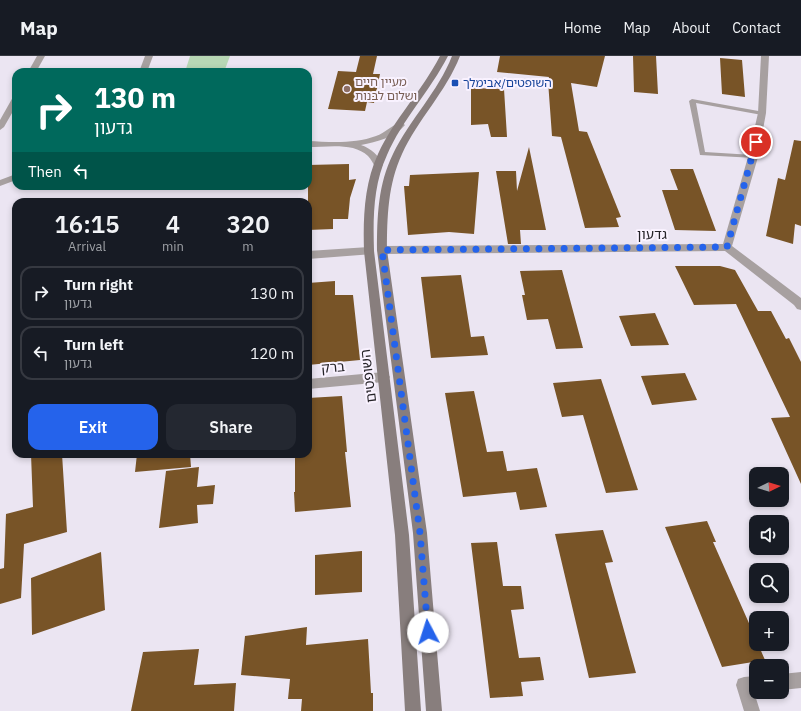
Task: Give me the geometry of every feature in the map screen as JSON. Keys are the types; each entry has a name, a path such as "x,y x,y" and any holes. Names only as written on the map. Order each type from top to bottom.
{"street":[{"path":"34,68 41,56"},
{"path":"144,68 149,56"},
{"name":"השופטים","path":"413,711 402,535 369,251 368,222 372,191 378,165 387,144 424,92 444,56"},
{"path":"434,711 420,533 382,250 382,222 385,190 393,164 417,121 437,94 456,56"},
{"path":"765,56 762,113 753,157 727,247 798,302 801,306"},
{"path":"0,127 12,106"},
{"path":"312,144 344,144 369,141 380,138 394,131 401,125"},
{"path":"344,144 362,148 370,152 375,157 378,165"},
{"path":"0,183 12,179"},
{"name":"גדעון","path":"382,250 727,247"},
{"path":"312,255 369,251"},
{"name":"ברק","path":"312,384 384,377"},
{"path":"789,681 801,680"},
{"path":"749,685 744,685 752,711"}],"lane":[{"path":"753,157 702,154 692,101 762,113"}],"green space":[{"path":"190,56 230,56 226,68 186,68"}],"building":[{"path":"360,56 377,56 373,74 380,74 374,103 367,102 365,111 328,109 338,71 356,72"},
{"path":"500,56 605,56 597,87 571,83 579,131 587,132 621,217 616,218 619,227 585,228 561,137 552,136 548,81 549,77 497,72"},
{"path":"633,56 656,56 658,94 634,92"},
{"path":"720,58 742,60 745,97 722,94"},
{"path":"471,88 504,89 507,137 491,137 488,124 471,125"},
{"path":"794,140 801,141 801,226 795,224 793,244 766,236 778,178 785,180"},
{"path":"529,147 546,230 520,230 521,244 508,244 496,171 516,171 517,191"},
{"path":"349,164 349,180 356,179 350,198 348,219 333,219 333,229 312,230 312,198 308,198 308,190 312,190 312,165"},
{"path":"670,169 693,169 716,231 675,230 662,190 678,190"},
{"path":"479,172 474,234 449,232 408,235 404,186 409,186 410,175"},
{"path":"675,266 720,266 735,270 758,311 771,311 786,339 789,338 801,362 801,484 771,418 790,417 736,304 694,305"},
{"path":"562,270 583,348 556,349 548,319 527,320 522,295 525,295 520,271"},
{"path":"461,275 471,337 484,336 488,355 431,358 421,277"},
{"path":"335,281 335,295 353,295 360,360 312,365 312,283"},
{"path":"655,313 669,345 631,346 619,316"},
{"path":"685,373 697,400 652,405 641,376"},
{"path":"601,379 638,490 606,493 583,415 562,417 553,383"},
{"path":"474,391 487,452 503,451 507,471 537,468 547,507 520,510 516,492 463,497 445,393"},
{"path":"342,396 347,452 345,452 351,507 295,512 295,458 312,458 312,398"},
{"path":"31,458 62,458 67,532 24,544 21,598 0,604 0,569 4,568 6,514 33,507"},
{"path":"137,458 190,458 191,467 135,472"},
{"path":"199,467 197,487 215,485 213,504 197,505 198,523 159,528 166,471"},
{"path":"707,521 716,542 713,542 749,623 749,651 761,651 765,659 749,659 749,663 722,667 665,527"},
{"path":"603,530 613,562 605,563 636,673 589,678 555,534"},
{"path":"497,542 503,586 521,586 524,609 511,610 519,658 540,657 544,680 521,682 523,696 490,698 471,543"},
{"path":"362,551 362,592 315,595 315,555"},
{"path":"101,552 105,610 32,635 31,578"},
{"path":"307,627 306,645 368,639 371,693 373,693 373,711 301,711 302,699 288,699 290,679 241,675 245,636"},
{"path":"199,649 194,685 236,683 234,711 131,711 143,652"}],"place":[{"name":"השופטים/אבימלך","path":"455,83"},
{"name":"מעיין חיים ושלום לבנות","path":"347,89"}],"route":[{"path":"428,632 420,533 382,250 565,247 644,249 727,247 756,142"}]}
